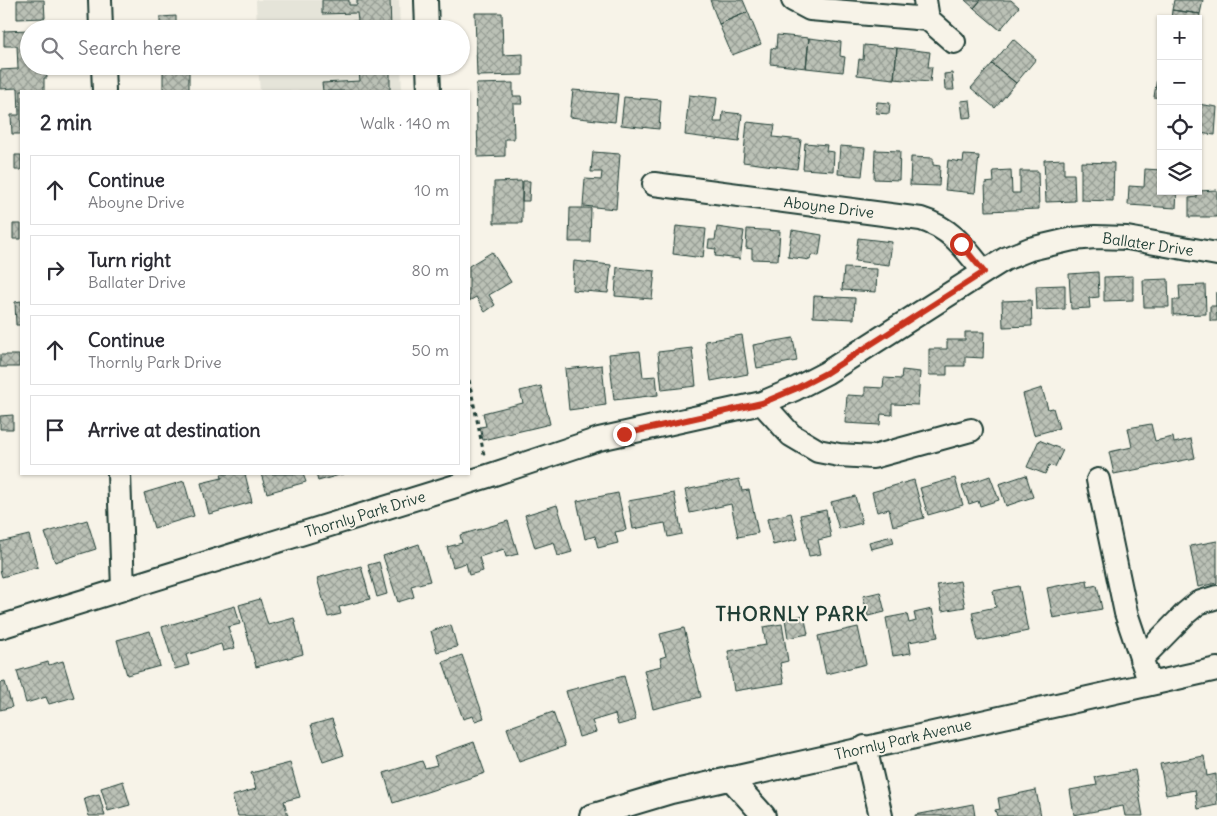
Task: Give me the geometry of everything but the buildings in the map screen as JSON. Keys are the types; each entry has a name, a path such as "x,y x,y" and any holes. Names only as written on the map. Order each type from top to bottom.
{"street":[{"path":"100,0 101,20"},
{"path":"426,0 427,20"},
{"path":"793,0 810,8 927,10 954,42"},
{"path":"103,75 104,90"},
{"path":"428,75 429,90"},
{"name":"Aboyne Drive","path":"654,184 921,219 947,230 984,272"},
{"name":"Ballater Drive","path":"762,403 826,373 1005,259 1030,249 1073,238 1095,237 1127,238 1217,254"},
{"path":"762,403 791,435 818,451 838,455 873,457 971,430"},
{"name":"Thornly Park Drive","path":"0,627 599,440 762,403"},
{"path":"119,475 123,589"},
{"path":"1098,480 1126,613 1150,684"},
{"path":"1141,659 1198,603 1217,597"},
{"name":"Thornly Park Avenue","path":"591,816 671,792 730,778 1217,669"},
{"path":"865,747 881,816"},
{"path":"730,778 764,816"}],"path":[{"path":"470,385 488,476"}],"shaded area":[{"path":"256,0 399,0 400,20 257,20"},
{"path":"259,75 401,75 402,90 260,90"}],"district":[{"name":"THORNLY PARK","path":"792,613"}],"route":[{"path":"624,434 762,403 826,373 984,272 961,244"}]}
